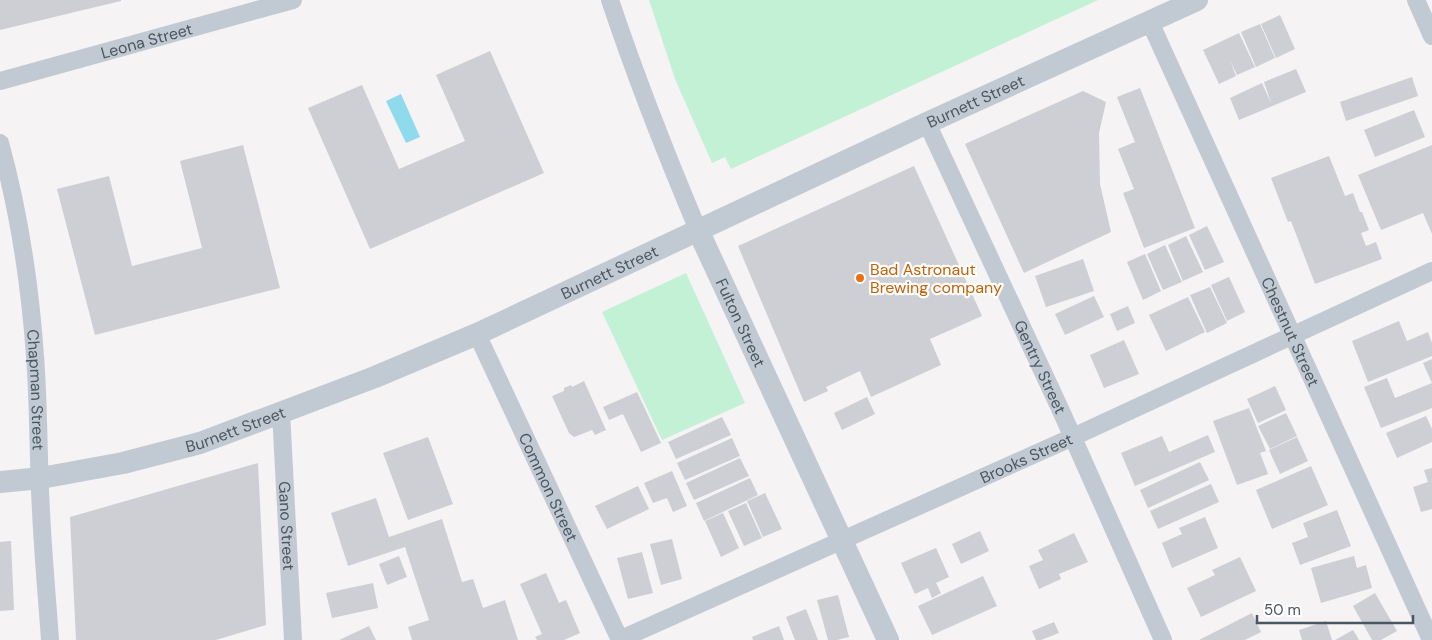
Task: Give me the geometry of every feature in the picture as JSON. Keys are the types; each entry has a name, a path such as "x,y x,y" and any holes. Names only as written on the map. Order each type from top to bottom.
{"street":[{"name":"Leona Street","path":"0,81 293,0"},
{"name":"Fulton Street","path":"610,0 633,70 698,230 888,640"},
{"name":"Burnett Street","path":"0,482 41,478 123,463 200,443 375,377 477,334 927,123 1197,0"},
{"path":"1416,0 1432,36"},
{"name":"Chestnut Street","path":"1150,22 1432,640"},
{"name":"Gentry Street","path":"927,123 1073,437 1162,640"},
{"name":"Chapman Street","path":"0,143 15,210 28,283 35,357 41,478 40,510 50,640"},
{"name":"Brooks Street","path":"620,640 1073,437 1432,271"},
{"name":"Common Street","path":"477,334 620,640"},
{"name":"Gano Street","path":"281,412 293,640"}],"green space":[{"path":"649,0 1098,0 731,169 725,157 712,163 675,79"},
{"path":"686,273 745,403 662,440 602,312"}],"water":[{"path":"401,94 420,137 406,143 386,101"}],"building":[{"path":"0,0 121,0 121,1 0,30"},
{"path":"1280,15 1295,49 1276,58 1261,24"},
{"path":"1260,24 1275,58 1256,67 1241,32"},
{"path":"1239,33 1255,67 1237,75 1230,60 1236,76 1219,84 1203,50"},
{"path":"490,51 544,173 370,249 308,108 362,85 399,169 465,141 436,75"},
{"path":"1296,69 1306,92 1239,120 1230,98 1262,83 1271,103 1264,82"},
{"path":"1412,77 1418,96 1346,121 1340,102"},
{"path":"1140,88 1195,228 1144,248 1123,193 1134,189 1118,149 1135,142 1117,97"},
{"path":"1083,91 1106,102 1099,133 1100,184 1111,232 1024,273 965,144"},
{"path":"1414,110 1425,137 1375,157 1364,130"},
{"path":"243,145 280,288 95,335 57,189 109,176 132,266 202,248 180,161"},
{"path":"1432,145 1432,234 1423,213 1381,230 1358,175"},
{"path":"1329,156 1345,196 1353,193 1360,212 1362,212 1369,230 1361,233 1366,246 1376,242 1382,259 1315,284 1291,221 1288,222 1271,178"},
{"path":"914,166 982,316 930,339 941,365 871,397 860,371 826,387 828,391 804,402 738,246"},
{"path":"1207,226 1224,262 1205,270 1189,235"},
{"path":"1186,236 1203,272 1183,281 1168,245"},
{"path":"1165,245 1182,282 1163,290 1147,254"},
{"path":"1145,254 1161,291 1143,300 1127,262"},
{"path":"1083,259 1094,291 1046,307 1035,276"},
{"path":"1229,277 1245,312 1227,321 1211,285"},
{"path":"1210,287 1227,323 1207,333 1190,295"},
{"path":"1094,296 1104,317 1065,335 1055,314"},
{"path":"1188,297 1205,332 1166,351 1149,315"},
{"path":"1128,306 1135,323 1117,331 1110,314"},
{"path":"1399,321 1407,341 1428,332 1432,343 1432,356 1368,382 1352,341"},
{"path":"1124,340 1139,374 1104,388 1090,355"},
{"path":"1432,359 1432,383 1423,363"},
{"path":"1387,378 1395,398 1432,383 1432,408 1381,428 1364,387"},
{"path":"584,381 606,430 595,435 592,430 574,437 569,433 552,396 564,391 564,388 571,385 572,387"},
{"path":"1275,386 1286,410 1258,423 1247,399"},
{"path":"637,392 661,443 641,452 623,414 609,420 603,407"},
{"path":"867,397 875,414 842,430 834,413"},
{"path":"1249,408 1266,451 1260,453 1268,474 1237,485 1213,421"},
{"path":"1286,413 1297,436 1270,449 1258,426"},
{"path":"1426,416 1432,429 1432,442 1397,458 1386,433"},
{"path":"722,417 731,435 676,459 668,442"},
{"path":"1208,435 1215,452 1135,486 1121,453 1162,436 1169,452"},
{"path":"428,437 453,504 408,520 383,453"},
{"path":"1297,437 1308,461 1280,474 1269,450"},
{"path":"732,438 740,456 685,480 677,463"},
{"path":"740,458 749,476 694,500 686,483"},
{"path":"1200,462 1209,480 1148,508 1140,490"},
{"path":"258,463 266,625 216,640 76,640 70,517"},
{"path":"1311,466 1328,505 1272,529 1256,490"},
{"path":"1432,468 1432,509 1421,512 1413,487 1428,482 1424,470"},
{"path":"672,471 687,506 673,512 667,498 653,503 644,483"},
{"path":"750,478 758,495 704,521 696,503"},
{"path":"1211,484 1219,502 1158,529 1150,511"},
{"path":"638,486 649,509 607,529 595,506"},
{"path":"765,493 782,529 763,537 747,501"},
{"path":"376,498 389,537 442,519 462,582 473,579 483,608 505,600 518,640 412,640 408,627 429,620 405,547 348,566 331,513"},
{"path":"746,503 762,538 744,546 728,511"},
{"path":"1337,510 1351,546 1300,565 1292,543 1308,537 1303,523"},
{"path":"723,513 739,548 721,557 705,521"},
{"path":"1205,517 1218,548 1172,568 1162,543 1182,534 1179,528"},
{"path":"980,531 989,551 961,564 952,544"},
{"path":"1074,533 1088,562 1059,574 1061,579 1039,589 1029,566 1043,560 1038,550"},
{"path":"672,539 682,579 661,585 650,544"},
{"path":"11,541 14,610 0,611 0,542"},
{"path":"936,548 949,577 936,583 941,593 932,598 928,588 915,594 901,563"},
{"path":"642,552 653,593 628,599 617,558"},
{"path":"399,556 407,577 387,585 379,564"},
{"path":"1354,556 1357,568 1366,565 1372,588 1321,603 1311,568"},
{"path":"1240,557 1256,591 1201,617 1187,588 1215,575 1212,570"},
{"path":"546,573 559,603 566,600 580,633 564,640 537,640 535,637 542,634 520,584"},
{"path":"983,576 997,606 932,635 918,606"},
{"path":"373,583 378,608 332,618 326,593"},
{"path":"1375,593 1397,631 1381,640 1372,640 1353,606"},
{"path":"838,595 849,637 828,640 817,600"},
{"path":"806,609 818,640 795,640 786,617"},
{"path":"1252,613 1261,632 1245,640 1199,640"},
{"path":"1326,621 1332,640 1302,640 1299,630"},
{"path":"1054,622 1059,633 1036,640 1032,631"},
{"path":"369,626 376,640 339,640"},
{"path":"779,626 784,640 753,640 752,637"},
{"path":"1353,630 1359,640 1335,640"}],"place":[{"name":"Bad Astronaut Brewing company","path":"860,278"}]}
